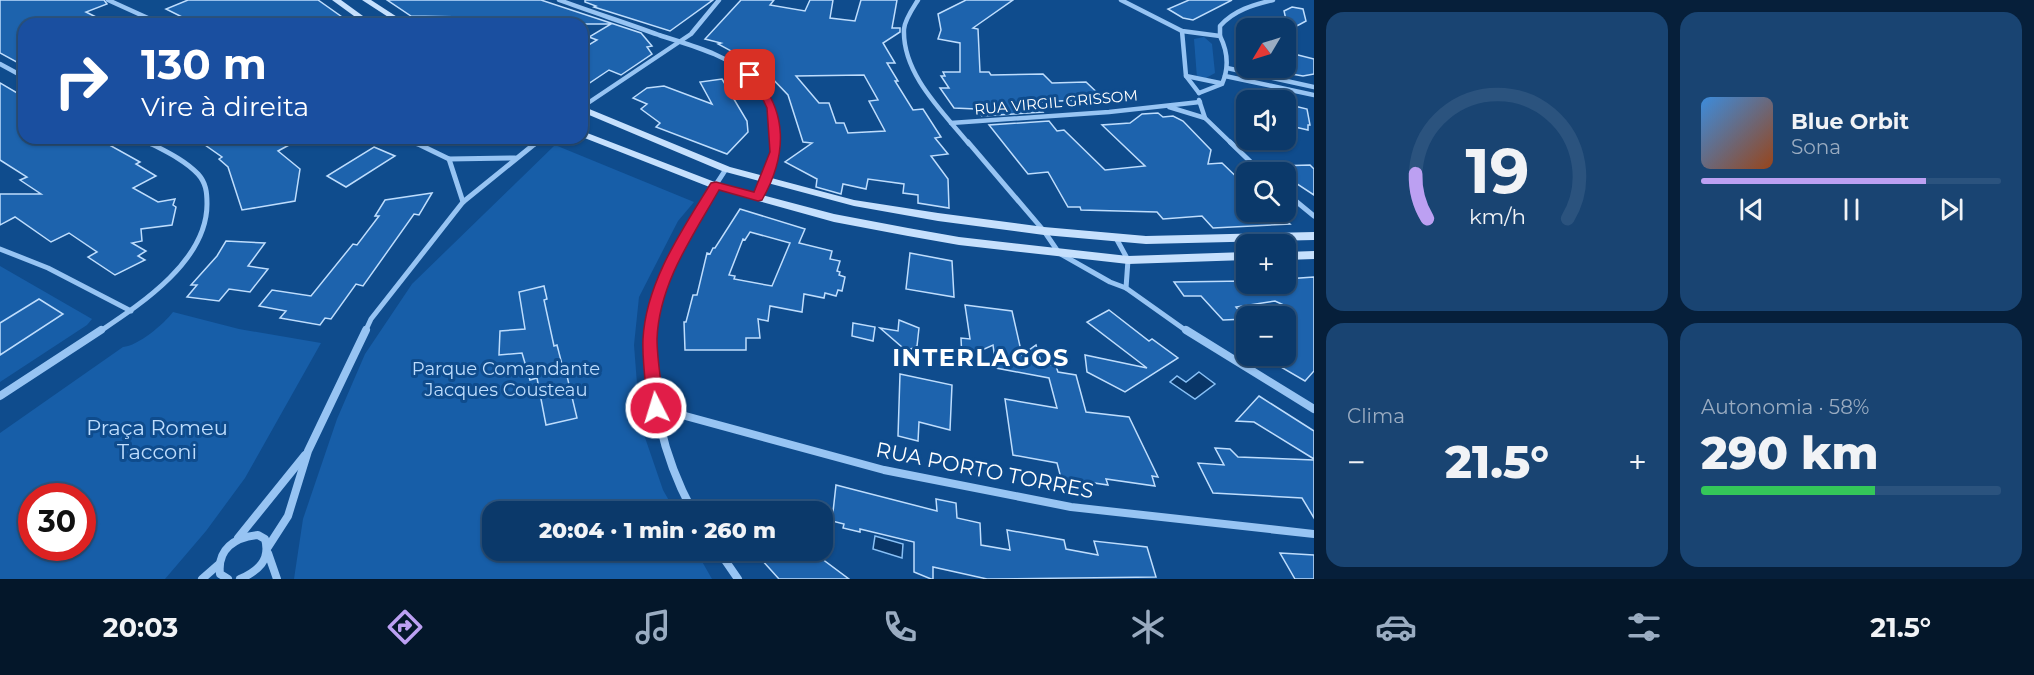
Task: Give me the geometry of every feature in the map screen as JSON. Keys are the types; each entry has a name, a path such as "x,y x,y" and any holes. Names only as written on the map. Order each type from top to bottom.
{"main road":[{"path":"336,0 362,18"},
{"path":"366,0 394,18"},
{"path":"588,113 726,169 854,203 938,217 1116,238 1146,240 1314,236"},
{"path":"588,136 716,186 834,218 959,242 1128,260 1236,256"},
{"path":"1296,256 1314,255"}],"street":[{"path":"108,0 148,18"},
{"path":"559,0 680,42 731,63 750,75 764,90 772,108 776,152 758,197"},
{"path":"588,107 691,34 719,0"},
{"path":"918,0 904,28 909,57 924,88 951,123 1044,231 1059,253 1110,282 1126,288 1197,338 1314,409"},
{"path":"1121,0 1182,31 1220,36"},
{"path":"1199,93 1222,84 1225,76 1227,69 1220,26 1228,18 1244,9 1273,0"},
{"path":"1182,31 1186,76 1199,93 1205,118 1251,162"},
{"path":"0,64 18,74"},
{"path":"1227,69 1314,87"},
{"path":"1186,76 1222,84"},
{"path":"1225,76 1314,95"},
{"name":"RUA VIRGIL GRISSOM","path":"951,123 1097,113 1200,102"},
{"name":"RUA VIRGIL GRISSOM","path":"1164,105 1205,118"},
{"path":"0,396 131,311 170,278 194,249 207,212 207,189 199,175 181,160 151,144"},
{"path":"418,144 449,159 515,158"},
{"path":"241,579 253,573 263,564 268,550 288,516 308,451 371,319 463,202 535,144"},
{"path":"449,159 463,202"},
{"path":"688,501 666,447 656,408 650,339 657,294 672,260 726,169"},
{"path":"1296,202 1314,216"},
{"path":"1116,238 1128,260 1126,288"},
{"path":"0,249 48,268 131,311"},
{"name":"RUA PORTO TORRES","path":"656,408 884,470 1071,507 1314,534"},
{"path":"228,579 220,574 218,565 220,555 260,513 308,451"},
{"path":"237,538 258,535 265,539 277,579"},
{"path":"726,561 738,579"},
{"path":"202,579 218,565"}],"green space":[{"path":"1204,37 1212,44 1215,73 1206,78 1197,78 1194,39"},
{"name":"Parque Comandante Jacques Cousteau","path":"555,145 694,202 678,221 639,297 634,345 640,423 663,490 669,501 482,501 482,561 702,561 712,579 294,579 303,519 337,419 365,354 412,284"},
{"path":"0,266 92,319 87,325 0,382"},
{"name":"Praça Romeu Tacconi","path":"173,312 239,329 321,343 245,478 206,531 165,579 0,579 0,433 123,347 136,343 157,328"}],"shaded area":[{"path":"1199,372 1215,384 1195,399 1170,382 1177,376 1186,382"},
{"path":"875,536 903,544 902,558 873,549"}],"building":[{"path":"0,0 104,0 107,4 86,12 98,18 18,18 18,63 0,53"},
{"path":"188,0 318,0 344,18 184,18 166,9"},
{"path":"387,0 541,0 641,33 652,46 647,47 652,54 621,75 609,70 588,84 588,45 597,40 589,37 611,24 588,24 588,18 411,16"},
{"path":"585,0 713,0 670,31 594,7 596,6"},
{"path":"741,0 774,0 770,5 805,11 810,0 833,0 830,18 855,21 861,0 897,0 892,28 900,28 900,32 883,43 895,63 887,63 913,110 923,109 941,137 935,138 948,154 931,156 948,179 949,208 918,203 918,195 903,193 904,184 868,179 866,189 843,184 841,194 816,187 817,179 785,162 812,143 803,142 788,95 767,73 770,72 718,44 721,43 705,39","holes":["864,75 878,100 869,101 885,131 848,133 844,123 836,123 829,103 819,103 796,76"]},
{"path":"966,0 1013,0 973,28 978,29 980,72 989,72 991,75 1043,74 1052,83 1086,82 1104,99 1035,102 1043,112 982,116 976,109 954,108 940,88 949,88 941,76 945,76 943,72 960,72 960,43 938,39 941,30 938,14"},
{"path":"1189,0 1232,0 1193,20 1183,18 1168,9"},
{"path":"1292,7 1303,9 1306,21 1296,26 1296,18 1286,18 1284,11"},
{"path":"1296,54 1314,59 1314,74 1296,75"},
{"path":"722,79 747,121 748,132 727,154 656,127 660,123 641,109 647,104 633,98 647,88 664,86 712,104 700,82"},
{"path":"0,83 18,94 18,144 108,144 140,162 136,164 156,176 133,188 158,202 175,199 173,205 176,207 172,225 141,229 142,241 132,243 146,251 138,256 145,260 115,275 88,257 97,252 69,233 51,242 15,217 0,225 0,194 41,194 20,180 27,177 0,160"},
{"path":"1296,106 1307,109 1310,125 1308,125 1308,130 1296,127"},
{"path":"1158,113 1163,117 1173,116 1183,121 1211,150 1208,164 1222,163 1236,176 1236,222 1288,222 1290,224 1213,228 1202,216 1163,219 1157,212 1081,210 1080,207 1068,207 1048,172 1028,174 989,125 1049,121 1057,131 1064,130 1105,170 1145,166 1102,125 1130,123 1142,114"},
{"path":"204,144 291,144 278,151 300,169 295,201 242,210 228,167 219,159 222,157"},
{"path":"374,147 395,156 346,187 327,176"},
{"path":"1296,165 1310,165 1314,169 1314,195 1296,183"},
{"path":"432,193 419,215 414,214 363,286 356,284 331,319 325,318 320,325 280,318 286,311 259,306 272,290 311,296 353,244 357,245 379,216 375,216 385,200"},
{"path":"740,209 805,229 799,243 832,251 830,259 840,261 837,271 840,272 839,275 845,277 842,291 838,290 836,296 825,293 824,298 804,294 802,312 770,306 768,321 758,319 760,338 746,338 746,350 685,350 684,322 686,322 693,295 697,295 707,253 710,254","holes":["750,232 790,243 772,286 734,279 735,276 729,275 743,239 745,240"]},
{"path":"226,241 265,243 248,266 268,269 250,292 229,289 219,301 187,297 197,285 191,285 217,256"},
{"path":"910,253 952,261 954,297 906,289"},
{"path":"1314,277 1314,371 1305,381 1279,366 1296,366 1296,306 1286,306 1275,301 1236,306 1236,319 1223,320 1201,296 1184,296 1174,282 1236,281 1236,294 1296,294 1296,278"},
{"path":"544,286 547,299 544,300 554,346 557,345 565,376 567,376 577,418 546,425 537,378 530,380 522,353 499,355 500,331 525,329 519,292"},
{"path":"39,299 63,314 0,355 0,323"},
{"path":"965,305 1012,311 1022,355 1036,345 1041,362 1056,366 1058,372 1076,375 1086,412 1129,417 1158,477 1152,476 1155,486 1106,479 1108,485 1061,478 1057,463 1013,455 1005,399 1057,408 1049,378 996,368 993,345 962,359 961,338 970,339"},
{"path":"1109,310 1149,341 1152,339 1178,358 1125,392 1087,372 1085,355 1147,368 1087,322"},
{"path":"899,320 919,328 917,346 911,349 902,347 880,328 898,331"},
{"path":"853,323 875,327 873,341 852,336"},
{"path":"900,374 952,385 950,430 919,422 918,441 898,436"},
{"path":"1259,396 1314,431 1314,459 1254,422 1236,421"},
{"path":"1215,448 1230,449 1238,457 1314,460 1314,518 1302,498 1213,493 1198,463 1224,465"},
{"path":"836,485 937,511 936,499 956,503 957,518 980,523 981,545 1010,550 1007,530 1064,540 1066,549 1098,555 1094,541 1147,547 1156,577 987,579 933,567 933,579 931,579 914,572 914,542 860,529 860,532 843,528 844,524 833,521"},
{"path":"1280,553 1314,555 1314,579 1295,579"},
{"path":"763,561 825,561 849,579 779,579"}],"district":[{"name":"INTERLAGOS","path":"981,357"}],"route":[{"path":"656,408 650,339 657,294 672,260 716,186 758,197 776,152 772,108 764,90 750,75"}]}
